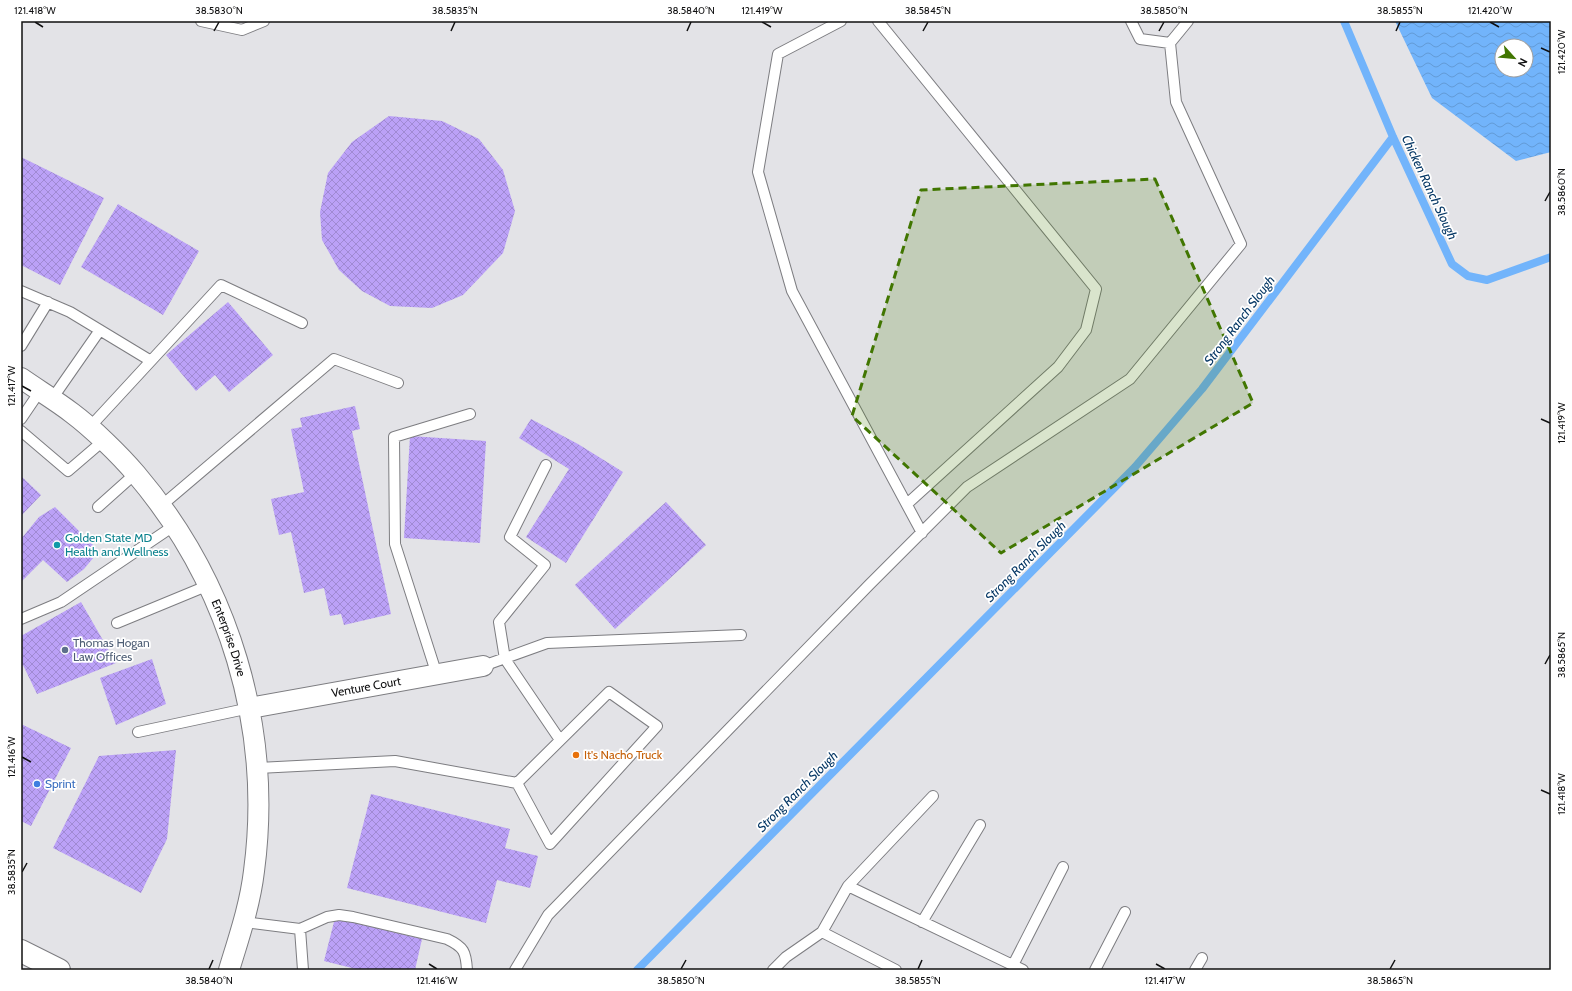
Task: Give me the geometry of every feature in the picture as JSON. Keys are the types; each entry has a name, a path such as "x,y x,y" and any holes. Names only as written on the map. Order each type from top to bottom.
{"main road":[{"path":"21,951 59,970"}],"street":[{"name":"Enterprise Drive","path":"21,378 73,414 136,473 175,525 197,561 220,608 238,657 250,708 258,768 259,820 254,871 244,922 229,970"},
{"name":"Venture Court","path":"250,708 483,666"}],"lane":[{"path":"201,21 242,30 264,21"},
{"path":"841,21 778,54 758,172 792,291 922,533"},
{"path":"878,21 1096,289 1086,330 1058,367 907,504"},
{"path":"1131,21 1140,39 1170,43"},
{"path":"515,970 548,915 869,585 968,487 1130,379 1241,244 1176,102 1170,43 1188,21"},
{"path":"21,432 68,471 151,361 221,285 302,323"},
{"path":"21,291 70,312 151,361"},
{"path":"21,346 48,302"},
{"path":"21,419 46,395 100,330"},
{"path":"161,506 334,359 398,383"},
{"path":"437,674 395,544 394,437 470,414"},
{"path":"546,465 510,537 545,565 499,622 505,659 560,740"},
{"path":"98,507 136,473"},
{"path":"21,619 60,602 175,525"},
{"path":"117,623 209,585"},
{"path":"483,666 547,643 741,635"},
{"path":"609,692 657,726 550,844 517,783 609,692"},
{"path":"138,732 250,708"},
{"path":"258,768 395,761 517,783"},
{"path":"773,970 786,957 822,932 848,886 933,796"},
{"path":"922,922 980,826"},
{"path":"1013,965 1062,867"},
{"path":"848,886 1023,970"},
{"path":"1095,970 1125,912"},
{"path":"244,922 300,929 327,917 339,915 353,917 447,939 459,945 467,956 467,970"},
{"path":"300,929 303,970"},
{"path":"822,932 896,970"},
{"path":"786,957 788,970"},
{"path":"1195,970 1202,958"}],"highlighted area":[{"path":"1155,179 1253,403 1001,553 852,416 921,190"}],"water":[{"path":"1395,21 1551,21 1551,152 1516,161 1432,98"}],"building":[{"path":"389,116 442,121 479,139 503,170 515,211 503,253 463,295 432,308 390,306 362,291 339,270 322,240 320,212 328,173 352,142"},
{"path":"21,157 104,198 60,285 21,265"},
{"path":"118,204 199,251 163,315 81,267"},
{"path":"228,302 273,355 229,392 215,375 196,391 166,355"},
{"path":"355,406 360,429 352,431 391,614 344,625 341,614 330,616 324,588 304,593 291,532 279,535 271,499 304,492 291,429 302,427 300,418"},
{"path":"531,419 578,444 623,472 566,563 526,537 569,469 519,438"},
{"path":"410,436 486,441 480,543 404,538"},
{"path":"21,476 41,495 21,516"},
{"path":"666,502 706,545 615,629 575,585"},
{"name":"Golden State MD Health and Wellness","path":"55,507 99,551 84,569 67,582 43,560 21,582 21,539 39,517"},
{"name":"Thomas Hogan Law Offices","path":"81,602 116,663 37,694 23,665 21,666 21,636"},
{"path":"152,659 166,704 116,725 100,678"},
{"name":"Sprint","path":"21,724 71,748 31,826 21,821"},
{"path":"176,750 167,839 141,893 53,848 99,756"},
{"path":"371,794 510,829 505,848 538,856 530,888 497,880 486,923 347,888"},
{"path":"335,918 422,939 415,970 360,970 324,961"}],"waterway":[{"name":"Chicken Ranch Slough","path":"1344,21 1393,137 1452,264 1468,276 1487,280 1551,257"},
{"name":"Strong Ranch Slough","path":"637,970 1135,467 1202,389 1393,137"}],"place":[{"name":"Golden State MD Health and Wellness","path":"57,545"},
{"name":"Thomas Hogan Law Offices","path":"65,650"},
{"name":"It's Nacho Truck","path":"576,755"},
{"name":"Sprint","path":"37,784"}]}
